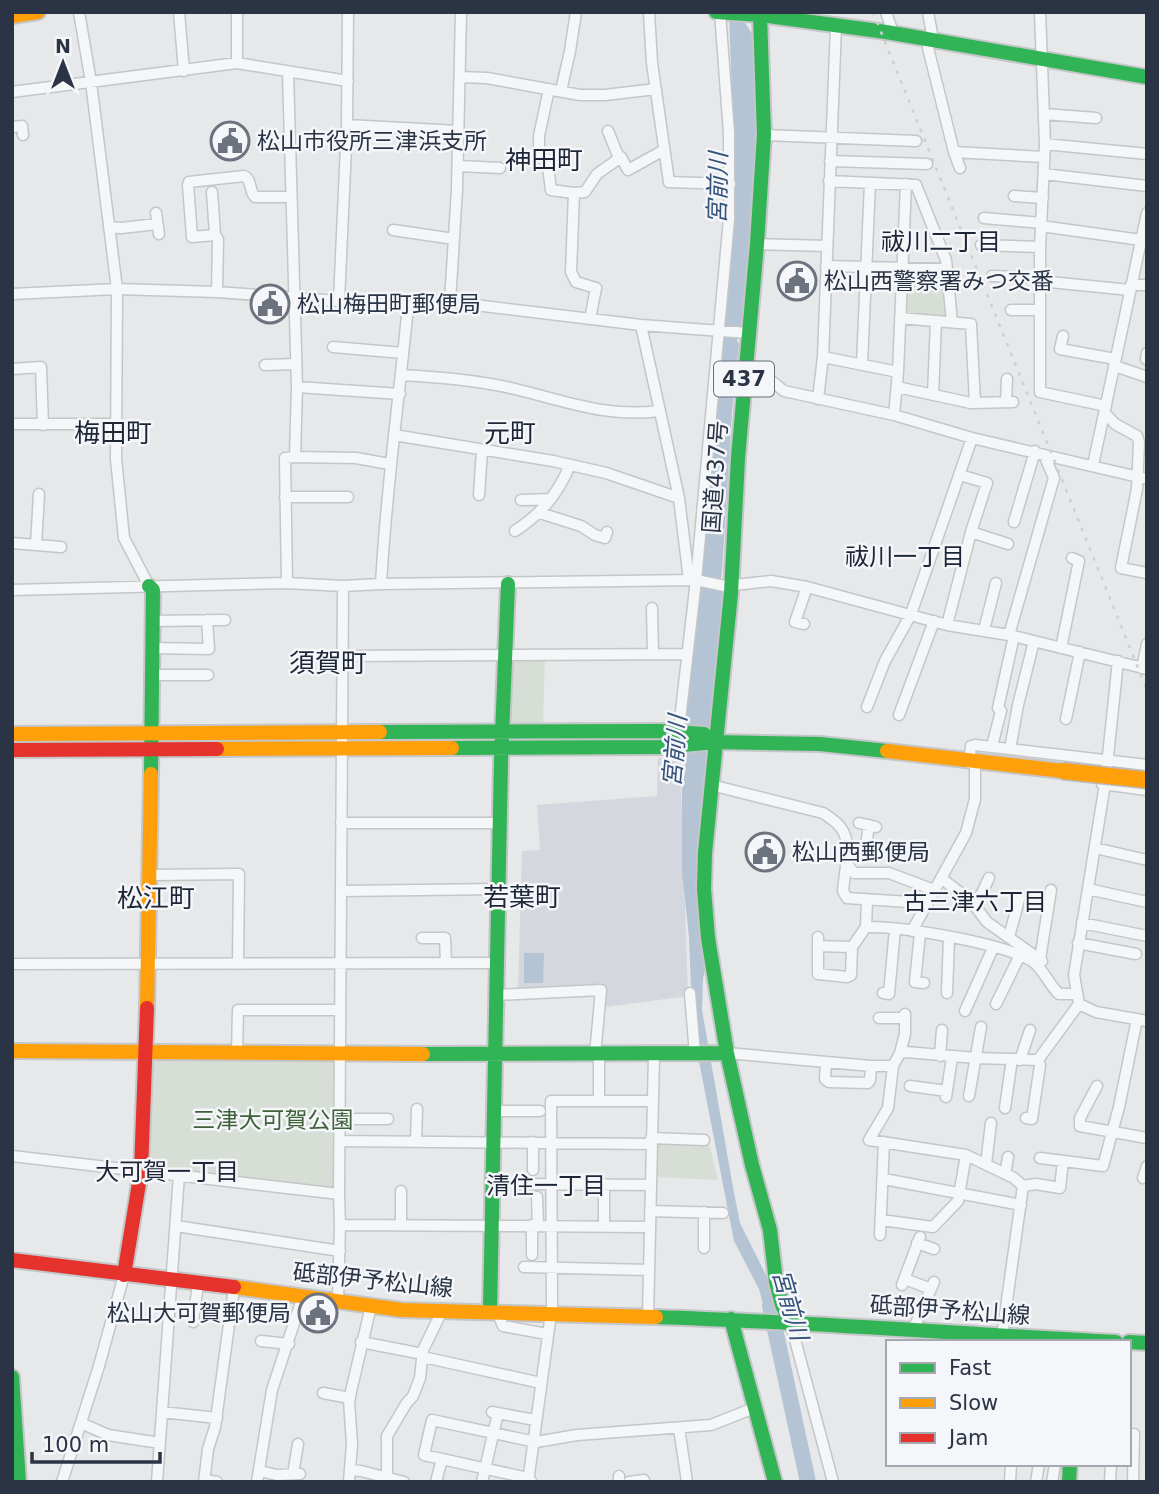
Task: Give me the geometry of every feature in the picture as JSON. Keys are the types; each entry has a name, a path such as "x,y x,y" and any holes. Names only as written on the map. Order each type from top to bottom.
{"main road":[{"path":"16,14 38,12"},
{"path":"720,12 810,17 836,26 893,33 1147,77"},
{"name":"国道437号","path":"758,14 764,135 757,244 745,333 746,359 704,889 708,938 707,1054 752,1165 770,1230 776,1282 782,1305 779,1321"},
{"path":"493,1312 492,1142 508,584"},
{"path":"124,1275 141,1171 150,875 153,590 149,586"},
{"path":"12,750 341,732 660,747 679,739 715,738 820,744 971,760 1147,773"},
{"path":"12,734 341,750 502,740"},
{"path":"1063,767 1147,780"},
{"path":"12,1051 707,1054"},
{"name":"砥部伊予松山線","path":"12,1260 402,1310 779,1321 1066,1340"},
{"path":"731,1319 775,1482"},
{"path":"12,1377 19,1482"}],"street":[{"path":"79,12 91,82 117,289 116,459 124,538 149,586"},
{"path":"179,12 184,71"},
{"path":"237,12 237,64"},
{"path":"339,300 347,125 348,12"},
{"path":"450,302 458,166 461,12"},
{"path":"561,91 576,12"},
{"path":"649,12 669,182 730,184"},
{"path":"679,739 729,219 729,133 720,12"},
{"path":"886,12 893,33"},
{"path":"928,12 932,28 928,48 960,168"},
{"path":"1040,12 1045,144 1040,247 1040,392 1105,409 1115,424 1137,436 1142,477 1137,489 1121,568 1147,573"},
{"path":"818,399 823,357 836,26"},
{"path":"12,92 237,64 348,80"},
{"path":"288,72 297,387 295,457"},
{"path":"460,77 487,78 580,96 605,96 656,89"},
{"path":"549,89 539,136 539,158 547,159 551,190 585,192 597,174 620,158"},
{"path":"1044,114 1096,118"},
{"path":"347,125 458,131"},
{"path":"12,127 22,126 23,135"},
{"path":"608,131 628,170 664,150"},
{"path":"764,135 916,141"},
{"path":"1045,144 1147,155"},
{"path":"954,152 1044,157"},
{"path":"830,160 927,164"},
{"path":"458,166 500,168"},
{"path":"1044,174 1147,186"},
{"path":"215,235 192,237 188,185 190,182 244,176 249,181 251,194 255,197 291,197"},
{"path":"829,181 916,186 946,260 952,323"},
{"path":"862,364 870,183"},
{"path":"894,415 906,184"},
{"path":"212,192 215,235 218,239 217,292"},
{"path":"574,192 571,272 576,282 596,288 590,319"},
{"path":"1014,196 1043,198"},
{"path":"1093,465 1147,213"},
{"path":"984,218 1141,240"},
{"path":"109,227 157,223"},
{"path":"393,230 454,239"},
{"path":"757,244 827,246"},
{"path":"981,245 1040,247"},
{"path":"826,266 947,269"},
{"path":"992,276 1130,288 1147,285"},
{"path":"12,294 117,289 217,292 408,306 450,302 641,325 745,333"},
{"path":"381,584 389,464 400,394 408,306"},
{"path":"1011,310 1039,310"},
{"path":"900,318 971,324 975,403"},
{"path":"933,395 936,321"},
{"path":"641,325 696,581"},
{"path":"1063,336 1060,349 1115,363 1147,377"},
{"path":"333,347 403,353"},
{"path":"823,357 898,372"},
{"path":"746,359 784,391 894,415 972,438 1142,477"},
{"path":"265,365 296,364"},
{"path":"12,369 41,367 43,425"},
{"path":"401,375 489,384 562,403 615,413 659,411"},
{"path":"897,387 975,403 1009,401 1007,379"},
{"path":"297,387 400,394"},
{"path":"12,425 116,424"},
{"path":"394,435 570,465 606,473 679,498"},
{"path":"867,707 885,661 911,614 972,438"},
{"path":"478,495 482,450"},
{"path":"1014,522 1039,453"},
{"path":"992,746 1001,712 998,708 1011,636 1054,478 1039,453"},
{"path":"287,583 285,458 356,457 389,464"},
{"path":"515,531 540,513 562,484 570,465"},
{"path":"947,625 971,532 987,484 960,475"},
{"path":"36,545 39,495"},
{"path":"285,497 321,503 348,497"},
{"path":"521,500 551,499"},
{"path":"540,513 581,526 600,537 605,538 607,532"},
{"path":"971,532 1008,544"},
{"path":"12,543 61,547"},
{"path":"1061,648 1079,561 1072,558"},
{"path":"12,590 287,583 343,586 696,581 728,586 771,581 807,587 947,625 984,630 1145,668 1147,644"},
{"path":"984,630 996,583"},
{"path":"338,1300 343,586"},
{"path":"804,624 795,622 807,587"},
{"path":"652,608 653,654"},
{"path":"152,648 209,649 207,620"},
{"path":"153,621 225,620"},
{"path":"899,715 934,621"},
{"path":"1010,749 1034,642"},
{"path":"1067,719 1080,652"},
{"path":"342,656 686,654"},
{"path":"1026,1118 1032,1119 1038,1066 1078,999 1074,975 1105,784 1118,661"},
{"path":"152,675 208,675"},
{"path":"924,983 915,982 916,932 925,906 966,833 975,799 971,746 992,746 1147,765"},
{"path":"971,760 1147,790"},
{"path":"711,785 823,813 843,829 846,856 844,895 851,899 909,902 925,906"},
{"path":"341,824 500,823"},
{"path":"846,856 863,850 868,825"},
{"path":"1095,848 1147,860"},
{"path":"846,856 854,873 890,873 934,890"},
{"path":"150,875 239,874 238,964"},
{"path":"974,904 989,877"},
{"path":"941,878 974,904 987,922 1040,959 1051,974"},
{"path":"341,891 499,889"},
{"path":"1088,889 1147,902"},
{"path":"1040,959 1051,890"},
{"path":"1009,937 1020,896"},
{"path":"852,947 818,941 818,974 847,977 851,975 852,947 866,928 867,900"},
{"path":"1082,923 1147,936"},
{"path":"866,928 916,932 1013,951 1035,962 1059,994 1078,999 1096,1012 1142,1020 1103,1166 1040,1158"},
{"path":"883,993 889,994 895,929"},
{"path":"427,935 445,938 446,963"},
{"path":"947,993 949,938"},
{"path":"1078,943 1136,954"},
{"path":"965,1011 993,948"},
{"path":"996,1004 1020,955"},
{"path":"12,964 496,963"},
{"path":"496,995 601,990 597,1055 599,1101"},
{"path":"690,992 707,1054 893,1066"},
{"path":"237,1052 238,1010 340,1010"},
{"path":"879,1018 905,1016 905,1034 893,1066 888,1108 869,1140 965,1155 1023,1186 1036,1184 1060,1188 1063,1161"},
{"path":"969,1096 981,1027"},
{"path":"940,1056 942,1030"},
{"path":"1005,1108 1016,1060 1030,1030"},
{"path":"900,1053 1016,1060 1052,1073"},
{"path":"648,1317 654,1055"},
{"path":"910,1086 946,1094 953,1057"},
{"path":"826,1062 825,1079 828,1082 868,1083 871,1066"},
{"path":"1097,1086 1080,1118 1080,1126 1147,1138"},
{"path":"653,1101 551,1101 552,1306 532,1442 529,1480 424,1455 432,1420 532,1442 577,1435 679,1428 722,1422 754,1408"},
{"path":"416,1142 417,1110"},
{"path":"494,1111 540,1111"},
{"path":"340,1119 388,1119"},
{"path":"986,1164 991,1123"},
{"path":"340,1141 704,1140"},
{"path":"533,1142 533,1170"},
{"path":"880,1235 884,1142"},
{"path":"881,1220 933,1227 958,1201 965,1155"},
{"path":"12,1156 338,1194"},
{"path":"1005,1174 1009,1157"},
{"path":"1143,1178 1147,1166"},
{"path":"157,1482 179,1175"},
{"path":"884,1179 1021,1205"},
{"path":"519,1184 650,1185"},
{"path":"604,1184 604,1226"},
{"path":"1002,1336 1023,1186"},
{"path":"401,1191 401,1225"},
{"path":"532,1255 537,1197"},
{"path":"650,1211 723,1213"},
{"path":"704,1212 704,1248"},
{"path":"340,1225 649,1227"},
{"path":"176,1226 340,1251"},
{"path":"913,1330 932,1286 903,1282 918,1240 934,1249"},
{"path":"524,1267 649,1270"},
{"path":"62,1482 124,1275"},
{"path":"194,1322 198,1284"},
{"path":"216,1482 205,1481 208,1449 217,1418 234,1288"},
{"path":"299,1444 297,1474 258,1477 272,1390 303,1296"},
{"path":"349,1482 352,1444 350,1398 370,1306"},
{"path":"387,1480 387,1436 413,1396 420,1378 423,1355 442,1311"},
{"path":"493,1312 503,1326 547,1334"},
{"path":"779,1321 833,1482"},
{"path":"261,1341 289,1344"},
{"path":"361,1342 541,1383"},
{"path":"323,1393 350,1398"},
{"path":"162,1412 217,1418"},
{"path":"482,1482 495,1413 535,1420"},
{"path":"81,1423 108,1435 160,1443"},
{"path":"679,1428 687,1482"},
{"path":"1133,1482 1134,1434"},
{"path":"436,1482 442,1459"},
{"path":"350,1470 404,1482"},
{"path":"629,1482 644,1480"}],"shaded area":[{"path":"680,757 688,996 606,1007 605,989 518,990 522,851 540,850 537,805 657,796 658,758"}],"green space":[{"path":"905,270 944,271 950,320 902,316"},
{"path":"507,657 545,657 543,723 507,725"},
{"name":"三津大可賀公園","path":"148,1055 337,1057 336,1191 143,1169"},
{"path":"656,1144 709,1144 718,1180 656,1177"}],"water":[{"name":"宮前川","path":"729,12 746,12 745,23 753,35 756,149 743,322 737,341 739,344 720,585 724,589 696,870 706,965 702,1010 734,1193 740,1223 772,1287 779,1316 766,1316 759,1289 734,1241 696,1046 682,872 686,698 730,260 735,183"},
{"path":"524,953 544,953 543,983 524,983"}],"waterway":[{"name":"宮前川","path":"770,1306 808,1482"}],"railway":[{"path":"873,12 1147,690"}],"traffic: fast":[{"path":"716,12 760,15 764,135 738,458 731,593 716,742 820,744 887,751"},
{"path":"760,15 886,32 1147,77"},
{"path":"490,1312 501,761 508,584"},
{"path":"149,586 153,590 151,774"},
{"path":"380,732 659,731 704,734"},
{"path":"452,748 660,747 716,742 705,853 704,889 708,938 727,1053 752,1165 770,1230 776,1282 782,1305 790,1321"},
{"path":"423,1054 727,1053"},
{"path":"656,1317 1082,1340"},
{"path":"731,1319 775,1482"},
{"path":"1131,1342 1147,1343"},
{"path":"12,1377 19,1482"},
{"path":"1069,1482 1070,1466"}],"traffic: slow":[{"path":"12,16 38,12"},
{"path":"12,734 380,732"},
{"path":"217,749 452,748"},
{"path":"887,751 1063,771"},
{"path":"1063,771 1147,780"},
{"path":"147,1008 151,774"},
{"path":"12,1051 423,1054"},
{"path":"234,1287 402,1310 656,1317"}],"traffic: jam":[{"path":"12,750 217,749"},
{"path":"124,1275 141,1171 147,1008"},
{"path":"12,1260 234,1287"}],"place":[{"name":"松山市役所三津浜支所","path":"230,141"},
{"name":"松山西警察署みつ交番","path":"797,281"},
{"name":"松山梅田町郵便局","path":"270,304"},
{"name":"松山西郵便局","path":"765,852"},
{"name":"松山大可賀郵便局","path":"318,1313"}],"district":[{"name":"神田町","path":"544,160"},
{"name":"祓川二丁目","path":"941,242"},
{"name":"梅田町","path":"113,433"},
{"name":"元町","path":"510,433"},
{"name":"祓川一丁目","path":"905,557"},
{"name":"須賀町","path":"328,663"},
{"name":"若葉町","path":"522,897"},
{"name":"松江町","path":"156,898"},
{"name":"古三津六丁目","path":"975,902"},
{"name":"大可賀一丁目","path":"167,1172"},
{"name":"清住一丁目","path":"546,1186"}]}
